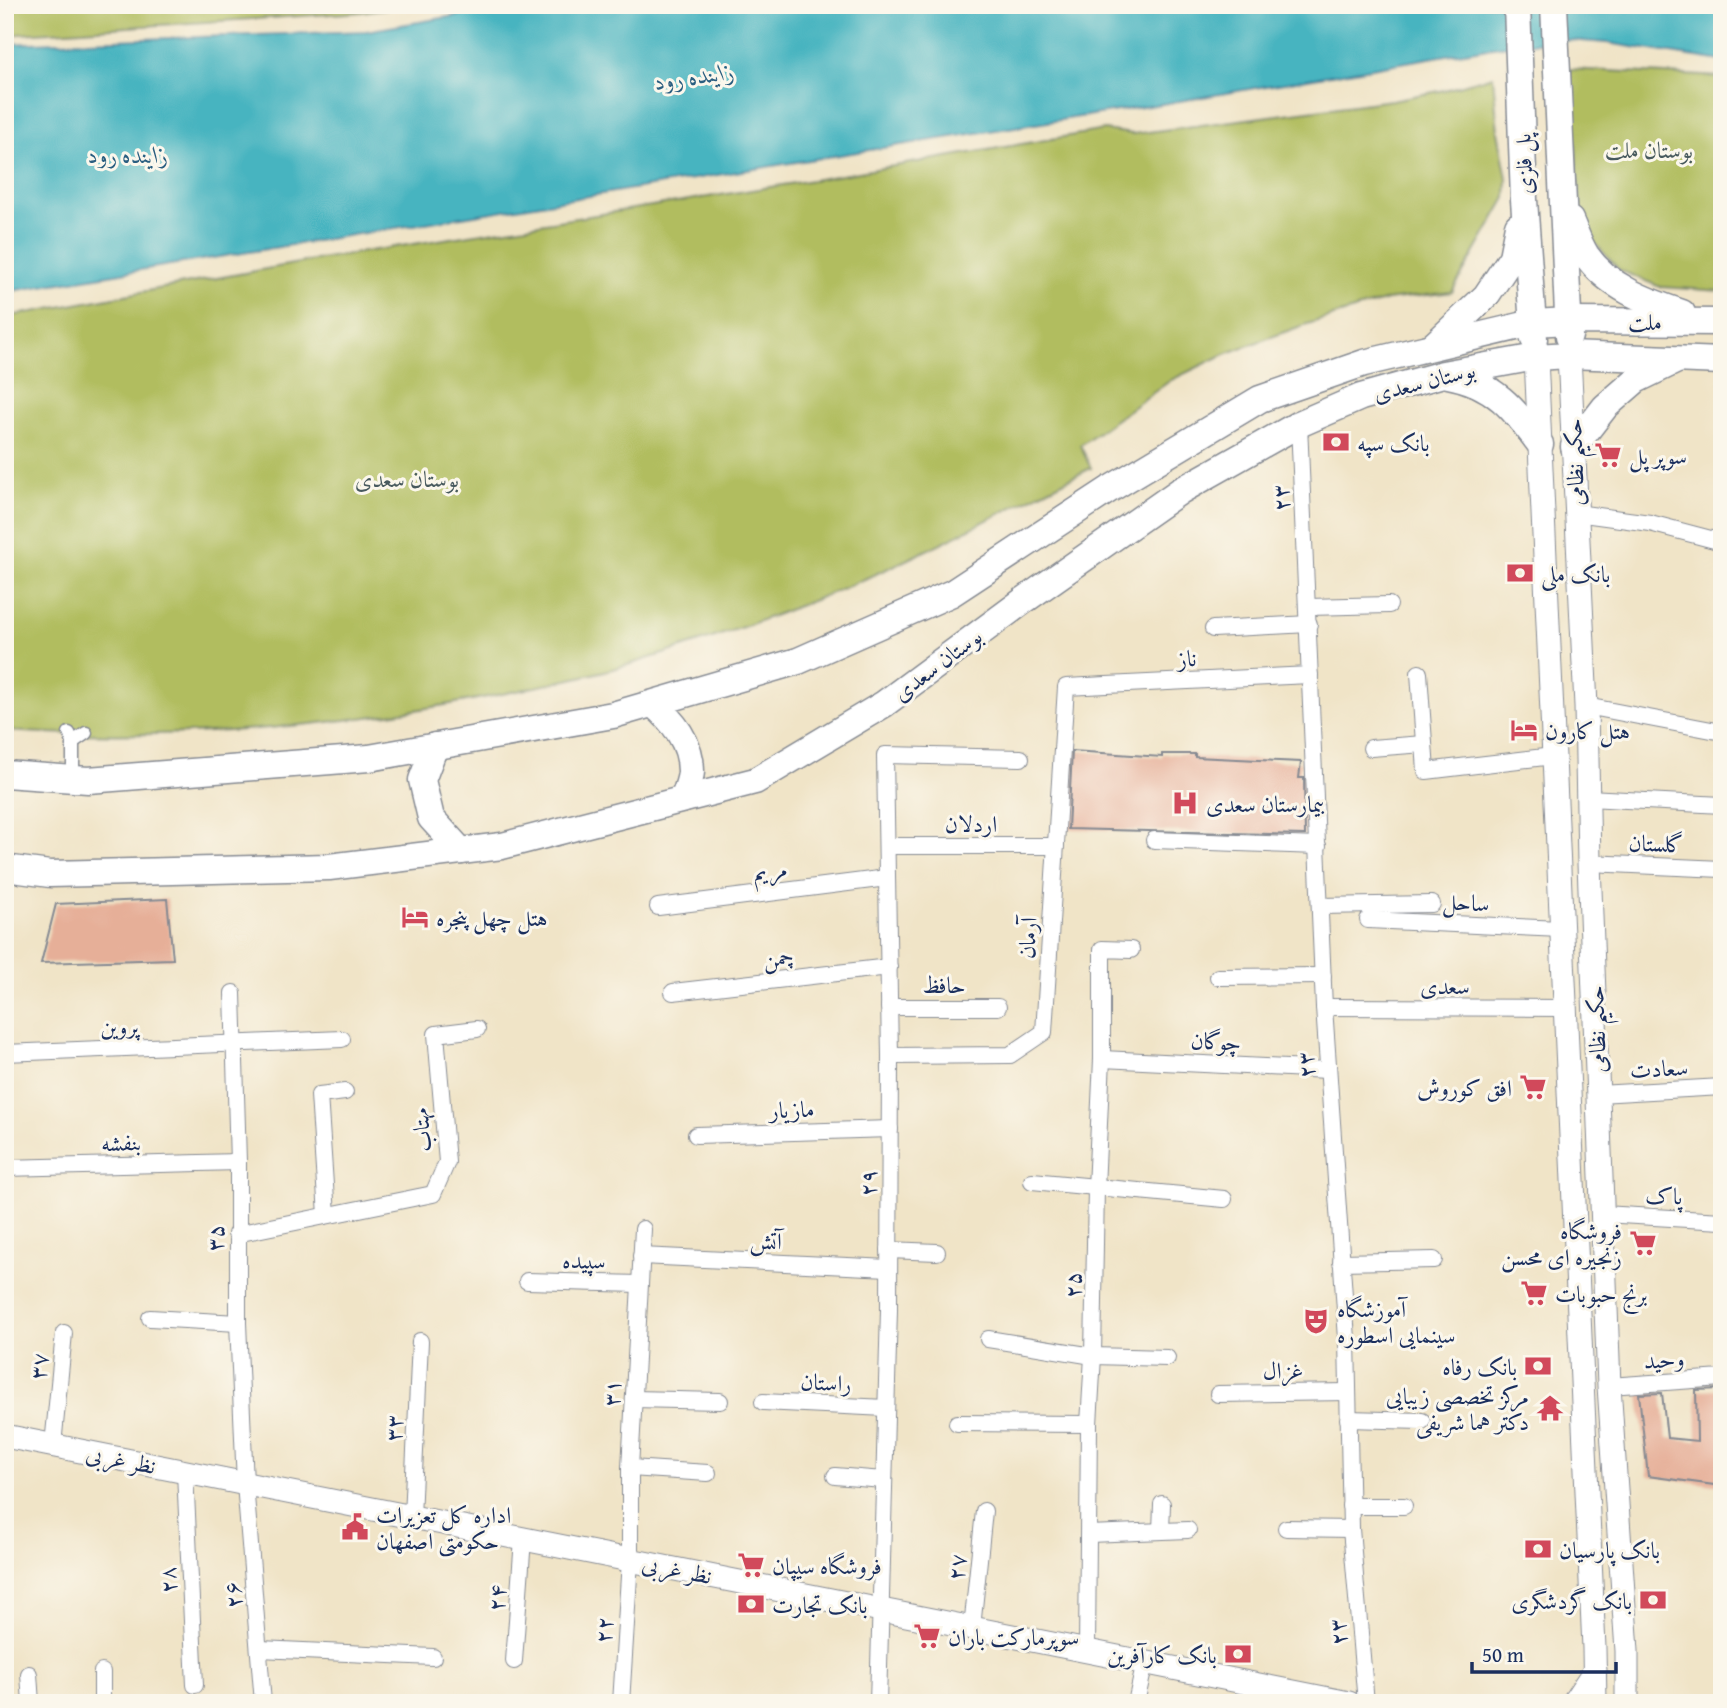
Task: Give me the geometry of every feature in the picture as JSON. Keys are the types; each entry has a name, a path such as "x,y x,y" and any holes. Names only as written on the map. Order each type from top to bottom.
{"main road":[{"name":"پل فلزی","path":"1517,5 1524,200 1536,357"},
{"name":"پل فلزی","path":"1554,5 1569,355"},
{"path":"1434,345 1486,296 1512,257 1524,200"},
{"path":"1562,202 1584,253 1601,273 1642,299 1715,321"},
{"name":"ملت","path":"1533,323 1715,321"},
{"name":"بوستان سعدی","path":"5,774 89,780 369,758 613,715 653,704 798,661 952,593 1110,489 1260,399 1364,363 1533,323"},
{"name":"ملت","path":"1536,357 1569,355 1722,360"},
{"name":"حکیم نظامی","path":"1569,355 1586,706 1589,863 1609,1386 1627,1651 1627,1703"},
{"name":"بوستان سعدی","path":"5,868 50,874 329,867 502,846 755,781 884,704 1023,601 1180,491 1298,424 1361,397 1443,374 1536,357"},
{"name":"حکیم نظامی","path":"1536,357 1595,1703"},
{"path":"1574,447 1605,407 1636,380 1680,359"},
{"path":"1443,374 1468,379 1492,390 1519,415 1540,444"},
{"path":"653,704 673,721 685,742 691,771 684,799"},
{"path":"435,746 422,780 431,818 461,851"},
{"name":"نظر غربی","path":"5,1436 1349,1703"},
{"path":"1573,1703 1595,1670"}],"street":[{"name":"۲۳","path":"1298,424 1324,1007 1348,1392 1351,1529 1366,1703"},
{"path":"1576,513 1650,523 1722,542"},
{"path":"1308,607 1389,606"},
{"path":"1213,629 1309,624"},
{"path":"1419,673 1426,771 1553,757"},
{"name":"ناز","path":"1066,687 1310,675"},
{"name":"آرمان","path":"890,1056 1010,1055 1044,1032 1066,687"},
{"path":"1586,706 1722,732"},
{"path":"73,779 71,738 86,733"},
{"path":"1371,748 1424,744"},
{"name":"۲۹","path":"878,1703 889,1268 890,1056 885,755 1021,758"},
{"path":"1588,798 1722,805"},
{"path":"1154,839 1318,846"},
{"name":"اردلان","path":"887,846 1056,846"},
{"name":"گلستان","path":"1589,863 1722,869"},
{"name":"مریم","path":"658,907 887,878"},
{"path":"1320,905 1432,904"},
{"name":"ساحل","path":"1368,920 1561,929"},
{"name":"۲۵","path":"1087,1651 1089,1424 1102,1059 1102,949 1131,950"},
{"name":"چمن","path":"673,992 889,967"},
{"path":"1218,977 1323,976"},
{"name":"۳۵","path":"233,993 238,1161 237,1323 245,1484"},
{"name":"حافظ","path":"889,1007 998,1007"},
{"name":"سعدی","path":"1324,1007 1565,1008"},
{"name":"مهتاب","path":"236,1234 433,1194 447,1162 436,1034 477,1029"},
{"name":"پروین","path":"5,1053 342,1039"},
{"name":"چوگان","path":"1102,1059 1328,1070"},
{"name":"سعادت","path":"1598,1094 1722,1087"},
{"path":"327,1215 319,1095 345,1092"},
{"name":"مازیار","path":"696,1135 890,1129"},
{"name":"بنفشه","path":"5,1168 238,1161"},
{"path":"1032,1181 1224,1199"},
{"name":"پاک","path":"1603,1214 1722,1221"},
{"name":"۳۱","path":"631,1560 630,1468 642,1229"},
{"path":"889,1250 937,1252"},
{"name":"آتش","path":"641,1256 889,1268"},
{"path":"1341,1262 1434,1259"},
{"name":"سپیده","path":"527,1281 639,1284"},
{"path":"150,1318 237,1323"},
{"name":"۳۷","path":"52,1445 64,1333"},
{"path":"988,1339 1093,1356 1167,1358"},
{"name":"۳۳","path":"412,1517 420,1340"},
{"name":"وحید","path":"1609,1386 1722,1378"},
{"name":"غزال","path":"1218,1394 1348,1392"},
{"path":"634,1399 720,1401"},
{"name":"راستان","path":"763,1402 886,1408"},
{"path":"1348,1419 1422,1421"},
{"path":"957,1423 1089,1424"},
{"path":"630,1468 708,1473"},
{"name":"۲۸","path":"185,1472 195,1685"},
{"path":"835,1476 883,1480"},
{"name":"۲۶","path":"245,1484 263,1703"},
{"path":"1161,1531 1162,1504"},
{"path":"1350,1506 1404,1506"},
{"name":"۲۷","path":"972,1628 984,1511"},
{"path":"1286,1528 1351,1529"},
{"path":"1089,1534 1188,1530"},
{"name":"۲۴","path":"514,1661 523,1539"},
{"name":"۲۲","path":"621,1703 631,1560"},
{"path":"260,1649 433,1657"},
{"path":"1136,1703 1144,1662"},
{"path":"102,1672 102,1703"},
{"path":"29,1674 31,1703"}],"green space":[{"path":"5,5 411,5 362,12 5,35"},
{"name":"بوستان ملت","path":"1569,69 1722,77 1722,291 1660,287 1619,270 1593,241 1581,212"},
{"name":"بوستان سعدی","path":"1493,76 1498,131 1507,178 1506,198 1452,292 1387,300 1304,325 1225,354 1171,380 1080,445 1091,468 849,586 731,631 632,664 462,702 397,713 267,728 136,734 5,731 5,317 326,258 789,184 1104,130 1133,134 1392,100 1445,90"}],"water":[{"name":"زاینده رود","path":"519,5 1722,5 1722,61 1607,43 1569,40 1499,46 1168,103 5,292 5,44 366,31"}],"building":[{"name":"بیمارستان سعدی","path":"1072,751 1162,757 1162,754 1195,754 1195,757 1301,762 1299,778 1304,778 1305,835 1068,829"},
{"path":"167,899 173,959 41,963 56,904"},
{"path":"1722,1389 1722,1486 1648,1476 1639,1394 1662,1393 1667,1438 1697,1441 1696,1390"}],"place":[{"name":"بانک سپه","path":"1336,442"},
{"name":"سوپر پل","path":"1608,455"},
{"name":"بانک ملی","path":"1520,573"},
{"name":"هتل کارون","path":"1524,730"},
{"name":"بیمارستان سعدی","path":"1185,803"},
{"name":"هتل چهل پنجره","path":"415,917"},
{"name":"افق کوروش","path":"1533,1087"},
{"name":"فروشگاه زنجیره ای محسن","path":"1643,1243"},
{"name":"برنج حبوبات","path":"1534,1293"},
{"name":"آموزشگاه سینمایی اسطوره","path":"1316,1321"},
{"name":"بانک رفاه","path":"1538,1366"},
{"name":"مرکز تخصصی زیبایی دکتر هما شریفی","path":"1550,1408"},
{"name":"اداره کل تعزیرات حکومتی اصفهان","path":"355,1527"},
{"name":"بانک پارسیان","path":"1538,1549"},
{"name":"فروشگاه سیپان","path":"751,1565"},
{"name":"بانک گردشگری","path":"1653,1600"},
{"name":"بانک تجارت","path":"751,1604"},
{"name":"سوپرمارکت باران","path":"927,1636"},
{"name":"بانک کارآفرین","path":"1238,1654"}]}
